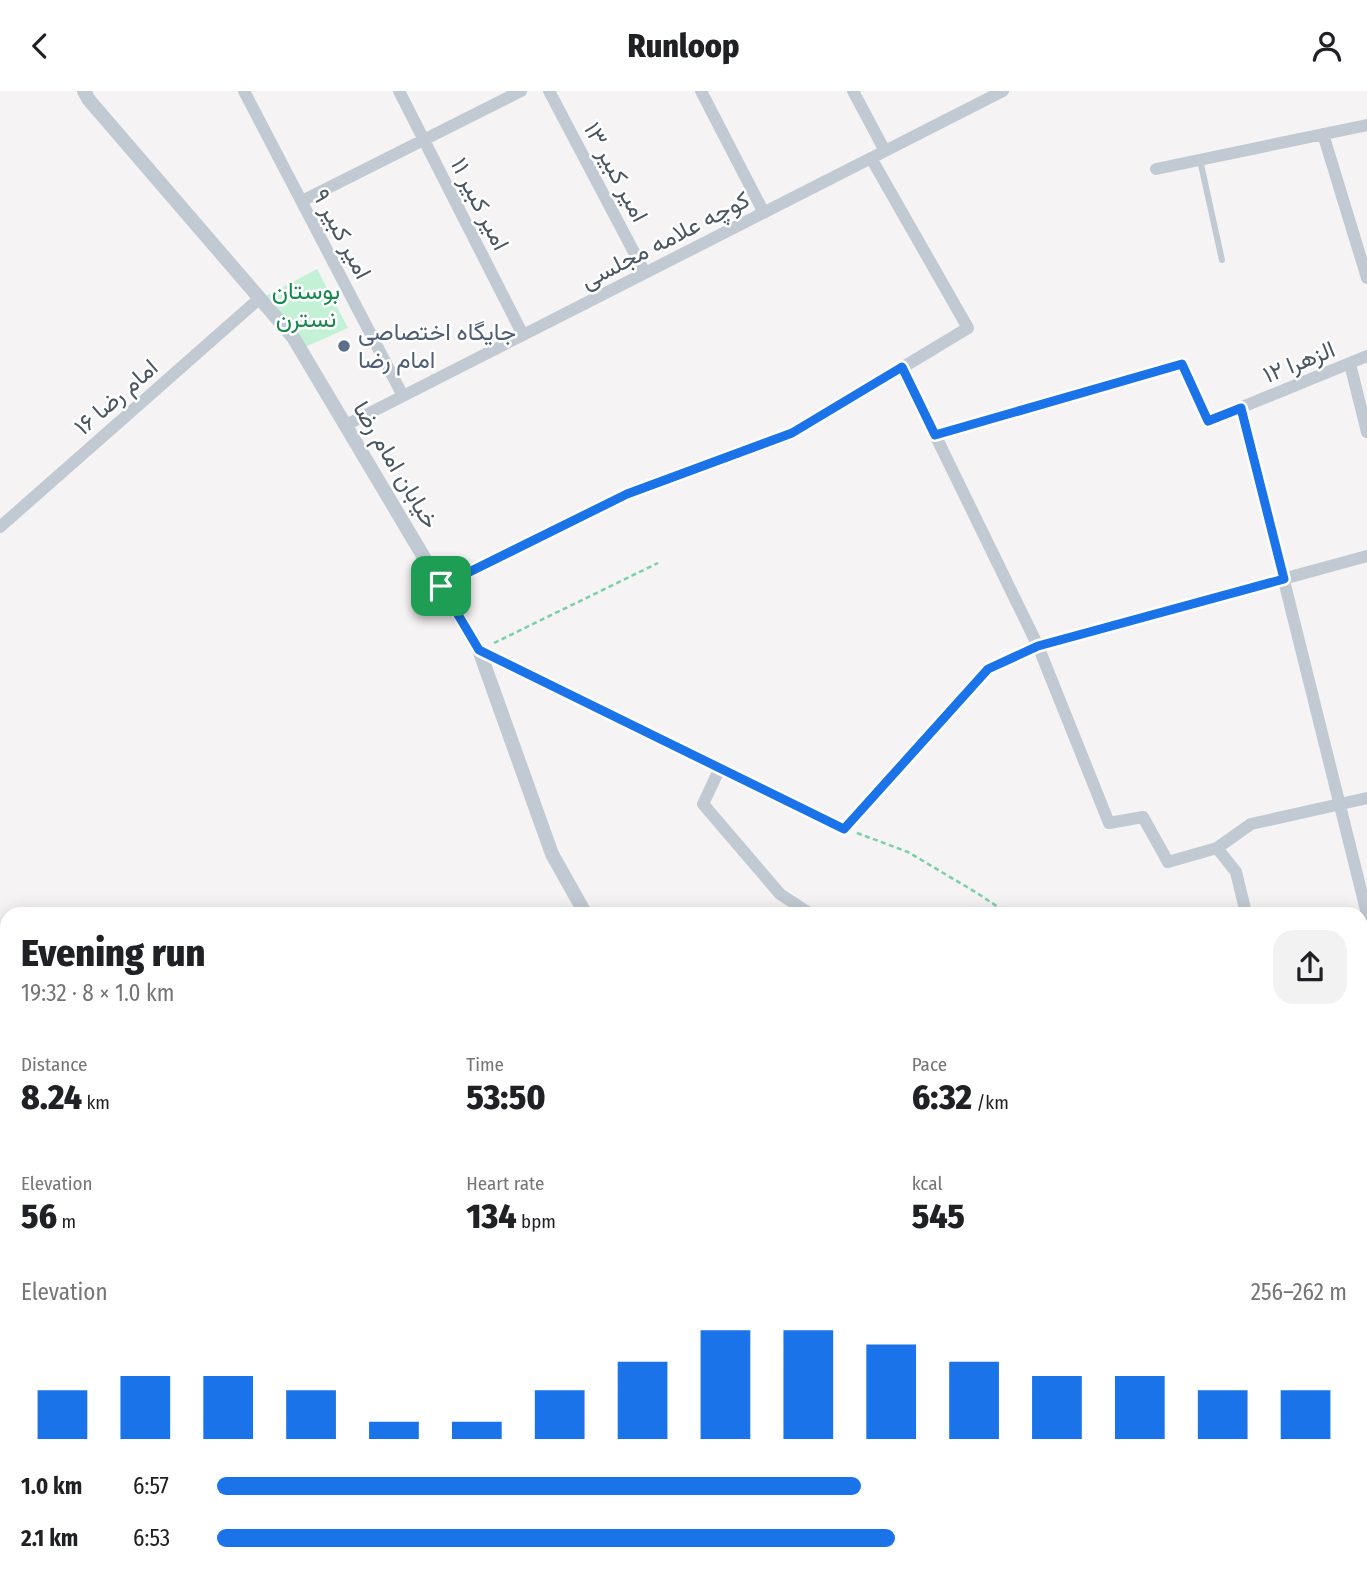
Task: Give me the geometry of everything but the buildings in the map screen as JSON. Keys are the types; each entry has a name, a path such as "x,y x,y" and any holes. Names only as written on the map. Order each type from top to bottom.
{"street":[{"name":"خیابان امام رضا","path":"84,91 293,337 479,650 552,854 582,907"},
{"name":"امیر کبیر ۹","path":"244,91 404,396"},
{"name":"امیر کبیر ۱۱","path":"399,91 523,335"},
{"path":"302,201 521,91"},
{"name":"امیر کبیر ۱۳","path":"550,91 645,273"},
{"path":"701,91 764,213"},
{"path":"853,91 885,151"},
{"name":"کوچه علامه مجلسی","path":"346,425 1002,91"},
{"path":"1156,169 1367,125"},
{"path":"1323,134 1367,278"},
{"path":"441,586 627,494 792,433 968,328 871,158"},
{"name":"امام رضا ۱۶","path":"0,527 260,298"},
{"name":"الزهرا ۱۲","path":"935,435 1182,364 1208,421 1367,356"},
{"path":"1350,364 1367,432"},
{"path":"902,367 1038,646 1109,823 1143,817 1168,862 1217,848 1251,824 1367,797"},
{"path":"1241,408 1366,907"},
{"path":"479,650 844,829 988,669 1038,646 1367,556"},
{"path":"720,768 703,803 779,894 800,907"},
{"path":"1217,848 1236,872 1245,907"}],"lane":[{"path":"1200,160 1222,260"}],"path":[{"path":"479,650 658,563"},
{"path":"844,829 908,852 998,907"}],"green space":[{"name":"بوستان نسترن","path":"317,269 348,328 305,347 266,296"}],"place":[{"name":"جایگاه اختصاصی امام رضا","path":"344,346"}],"route":[{"path":"1182,364 1208,421 1241,408 1284,579 1038,646 988,669 844,829 479,650 441,586 627,494 792,433 902,367 935,435 1182,364"}]}
